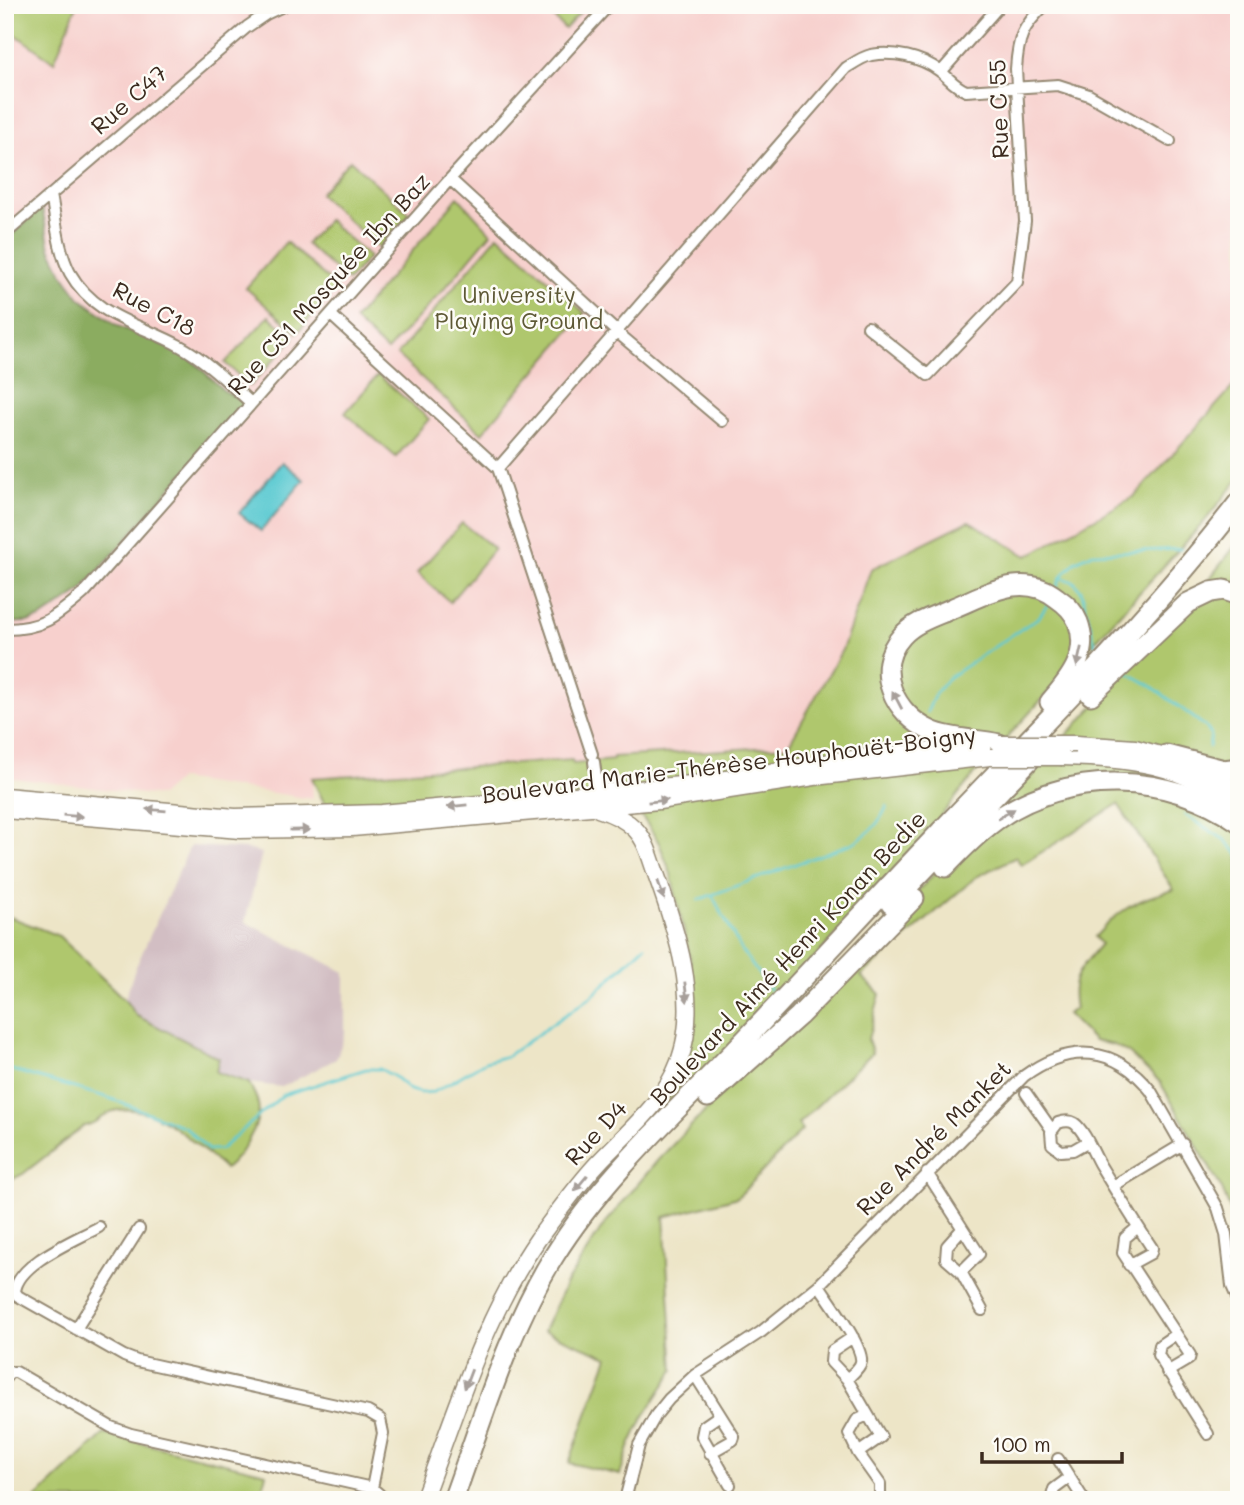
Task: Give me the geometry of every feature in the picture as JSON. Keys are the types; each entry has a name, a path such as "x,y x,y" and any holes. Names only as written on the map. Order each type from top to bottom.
{"highway":[{"name":"Boulevard Aimé Henri Konan Bedie","path":"466,1500 536,1312 564,1261 589,1225 624,1183 1091,695 1213,546 1239,502"},
{"name":"Boulevard Aimé Henri Konan Bedie","path":"453,1500 525,1308 554,1255 580,1219 641,1148 1088,680 1189,565 1236,525"},
{"path":"939,833 948,816 1063,688 1075,671 1081,653 1082,635 1076,618 1054,595 1027,585 999,588 910,628 893,649 889,662 891,691 905,715 932,732 994,750"},
{"path":"1091,695 1188,603 1211,592 1224,590 1239,595"},
{"path":"1166,755 1224,769 1239,768"},
{"path":"708,1097 799,1016 961,850 1017,807 1079,786 1137,784 1172,790 1203,800 1239,822"}],"main road":[{"name":"Boulevard Marie-Thérèse Houphouët-Boigny","path":"5,810 240,830 296,830 423,823 844,760 1076,744 1135,748 1166,755 1199,768 1239,792"},
{"name":"Boulevard Marie-Thérèse Houphouët-Boigny","path":"994,750 1062,757 1104,757 1156,765 1203,784 1239,807"},
{"name":"Boulevard Marie-Thérèse Houphouët-Boigny","path":"5,796 205,815 259,817 594,799"},
{"name":"Rue D4","path":"423,1500 482,1343 503,1297 536,1243 570,1196 669,1085 684,1042 687,1004 682,967 669,911 643,840 635,829 594,799"}],"street":[{"name":"Rue C47","path":"5,234 247,27 285,5"},
{"name":"Rue C51 Mosquée Ibn Baz","path":"5,629 26,629 42,624 84,593 450,179 609,5"},
{"path":"941,72 1000,5"},
{"name":"Rue C 55","path":"868,327 928,375 1017,282 1025,221 1018,44 1026,25 1045,5"},
{"path":"498,468 846,68 871,55 908,56 925,62 941,72 956,87 966,91 1058,85 1089,95 1170,141"},
{"path":"450,179 618,333 722,421"},
{"name":"Rue C18","path":"51,195 64,258 80,287 119,318 188,351 251,403"},
{"path":"331,315 498,468 593,758 594,799"},
{"name":"Rue André Manket","path":"625,1500 631,1471 647,1429 669,1399 695,1374 761,1332 818,1285 1024,1076 1042,1063 1075,1053 1094,1053 1110,1058 1138,1075 1151,1091 1212,1194 1226,1234 1232,1286 1239,1302"},
{"path":"1026,1093 1052,1130 1052,1144 1061,1151 1073,1150 1087,1142"},
{"path":"1052,1130 1058,1123 1070,1121 1076,1124 1153,1251 1129,1265"},
{"path":"1113,1186 1182,1144"},
{"path":"927,1173 979,1255 961,1272"},
{"path":"99,1227 31,1265 15,1287 18,1296 137,1362 368,1412 380,1419 383,1433 372,1488"},
{"path":"1138,1227 1125,1238 1122,1247 1129,1265 1190,1357 1167,1372"},
{"path":"76,1329 139,1229"},
{"path":"962,1230 950,1241 946,1259 961,1272 982,1310"},
{"path":"818,1285 853,1336 861,1362 847,1379"},
{"path":"1176,1334 1164,1341 1158,1350 1160,1361 1208,1434"},
{"path":"853,1336 837,1346 830,1357 831,1363 847,1379 881,1438 858,1453"},
{"path":"5,1378 10,1372 16,1372 111,1427 131,1434 372,1488 382,1500"},
{"path":"695,1374 734,1438 710,1452"},
{"path":"720,1415 708,1422 702,1431 703,1441 730,1485"},
{"path":"868,1415 857,1420 851,1429 851,1440 880,1483 880,1500"},
{"path":"1058,1459 1084,1500"},
{"path":"1051,1500 1054,1489 1069,1478"}],"shaded area":[{"path":"5,5 1239,5 1239,380 1135,496 1026,556 968,521 871,569 842,650 788,746 614,757 614,760 572,764 571,760 312,778 313,799 179,779 160,796 5,777"},
{"path":"190,846 246,849 262,853 245,922 345,972 345,1034 336,1059 282,1087 249,1083 216,1071 219,1058 137,1016 125,999 135,969"}],"green space":[{"path":"5,5 77,5 54,62 5,27"},
{"path":"541,5 587,5 565,29"},
{"path":"350,160 410,214 379,248 319,194"},
{"path":"458,197 491,233 387,351 354,320"},
{"path":"42,207 50,248 64,276 80,298 118,326 185,353 223,390 245,403 80,592 41,618 5,623 5,241"},
{"path":"328,220 369,257 348,281 306,244"},
{"name":"University Playing Ground","path":"498,235 585,313 482,433 397,355"},
{"path":"286,242 337,287 297,333 246,288"},
{"path":"269,316 294,338 250,386 225,363"},
{"path":"378,375 429,419 396,457 345,413"},
{"path":"1239,380 1239,478 1204,522 981,766 941,816 939,826 638,1145 630,1139 669,1093 693,994 690,958 671,874 659,843 640,814 625,804 331,817 312,778 572,760 573,764 613,760 613,757 788,746 842,650 871,569 969,521 1027,556 1135,496"},
{"path":"462,523 494,549 450,602 417,573"},
{"path":"1239,541 1239,1276 1236,1270 1234,1219 1222,1189 1160,1082 1130,1054 1114,1045 1094,1041 1067,1014 1075,1009 1074,988 1078,973 1101,944 1095,937 1130,906 1174,890 1118,804 1021,865 1016,857 976,877 861,976 880,994 868,1039 872,1053 798,1124 802,1130 738,1197 664,1217 674,1370 644,1416 620,1475 569,1463 608,1357 544,1331 565,1285 603,1226 658,1160 1018,787 1188,606"},
{"path":"5,915 59,936 124,999 137,1016 219,1058 216,1072 249,1083 257,1101 257,1121 243,1149 225,1169 163,1120 134,1110 118,1110 84,1126 23,1174 5,1183"},
{"path":"104,1434 266,1473 260,1500 34,1500"}],"water":[{"path":"282,462 304,480 261,531 239,513"}],"waterway":[{"path":"1057,587 1061,577 1076,561 1093,553 1181,549"},
{"path":"1061,577 1074,582 1081,590 1096,647"},
{"path":"927,712 935,694 948,678 1039,617 1049,603"},
{"path":"1128,673 1150,685 1206,727 1211,735 1209,747"},
{"path":"698,900 853,843 873,828 887,806"},
{"path":"1184,814 1225,840 1239,855"},
{"path":"712,895 742,951 770,990"},
{"path":"5,1068 109,1098 185,1127 208,1150 221,1149 283,1095 366,1069 380,1069 410,1090 420,1093 434,1092 485,1062 507,1056 592,996 645,946"}]}
